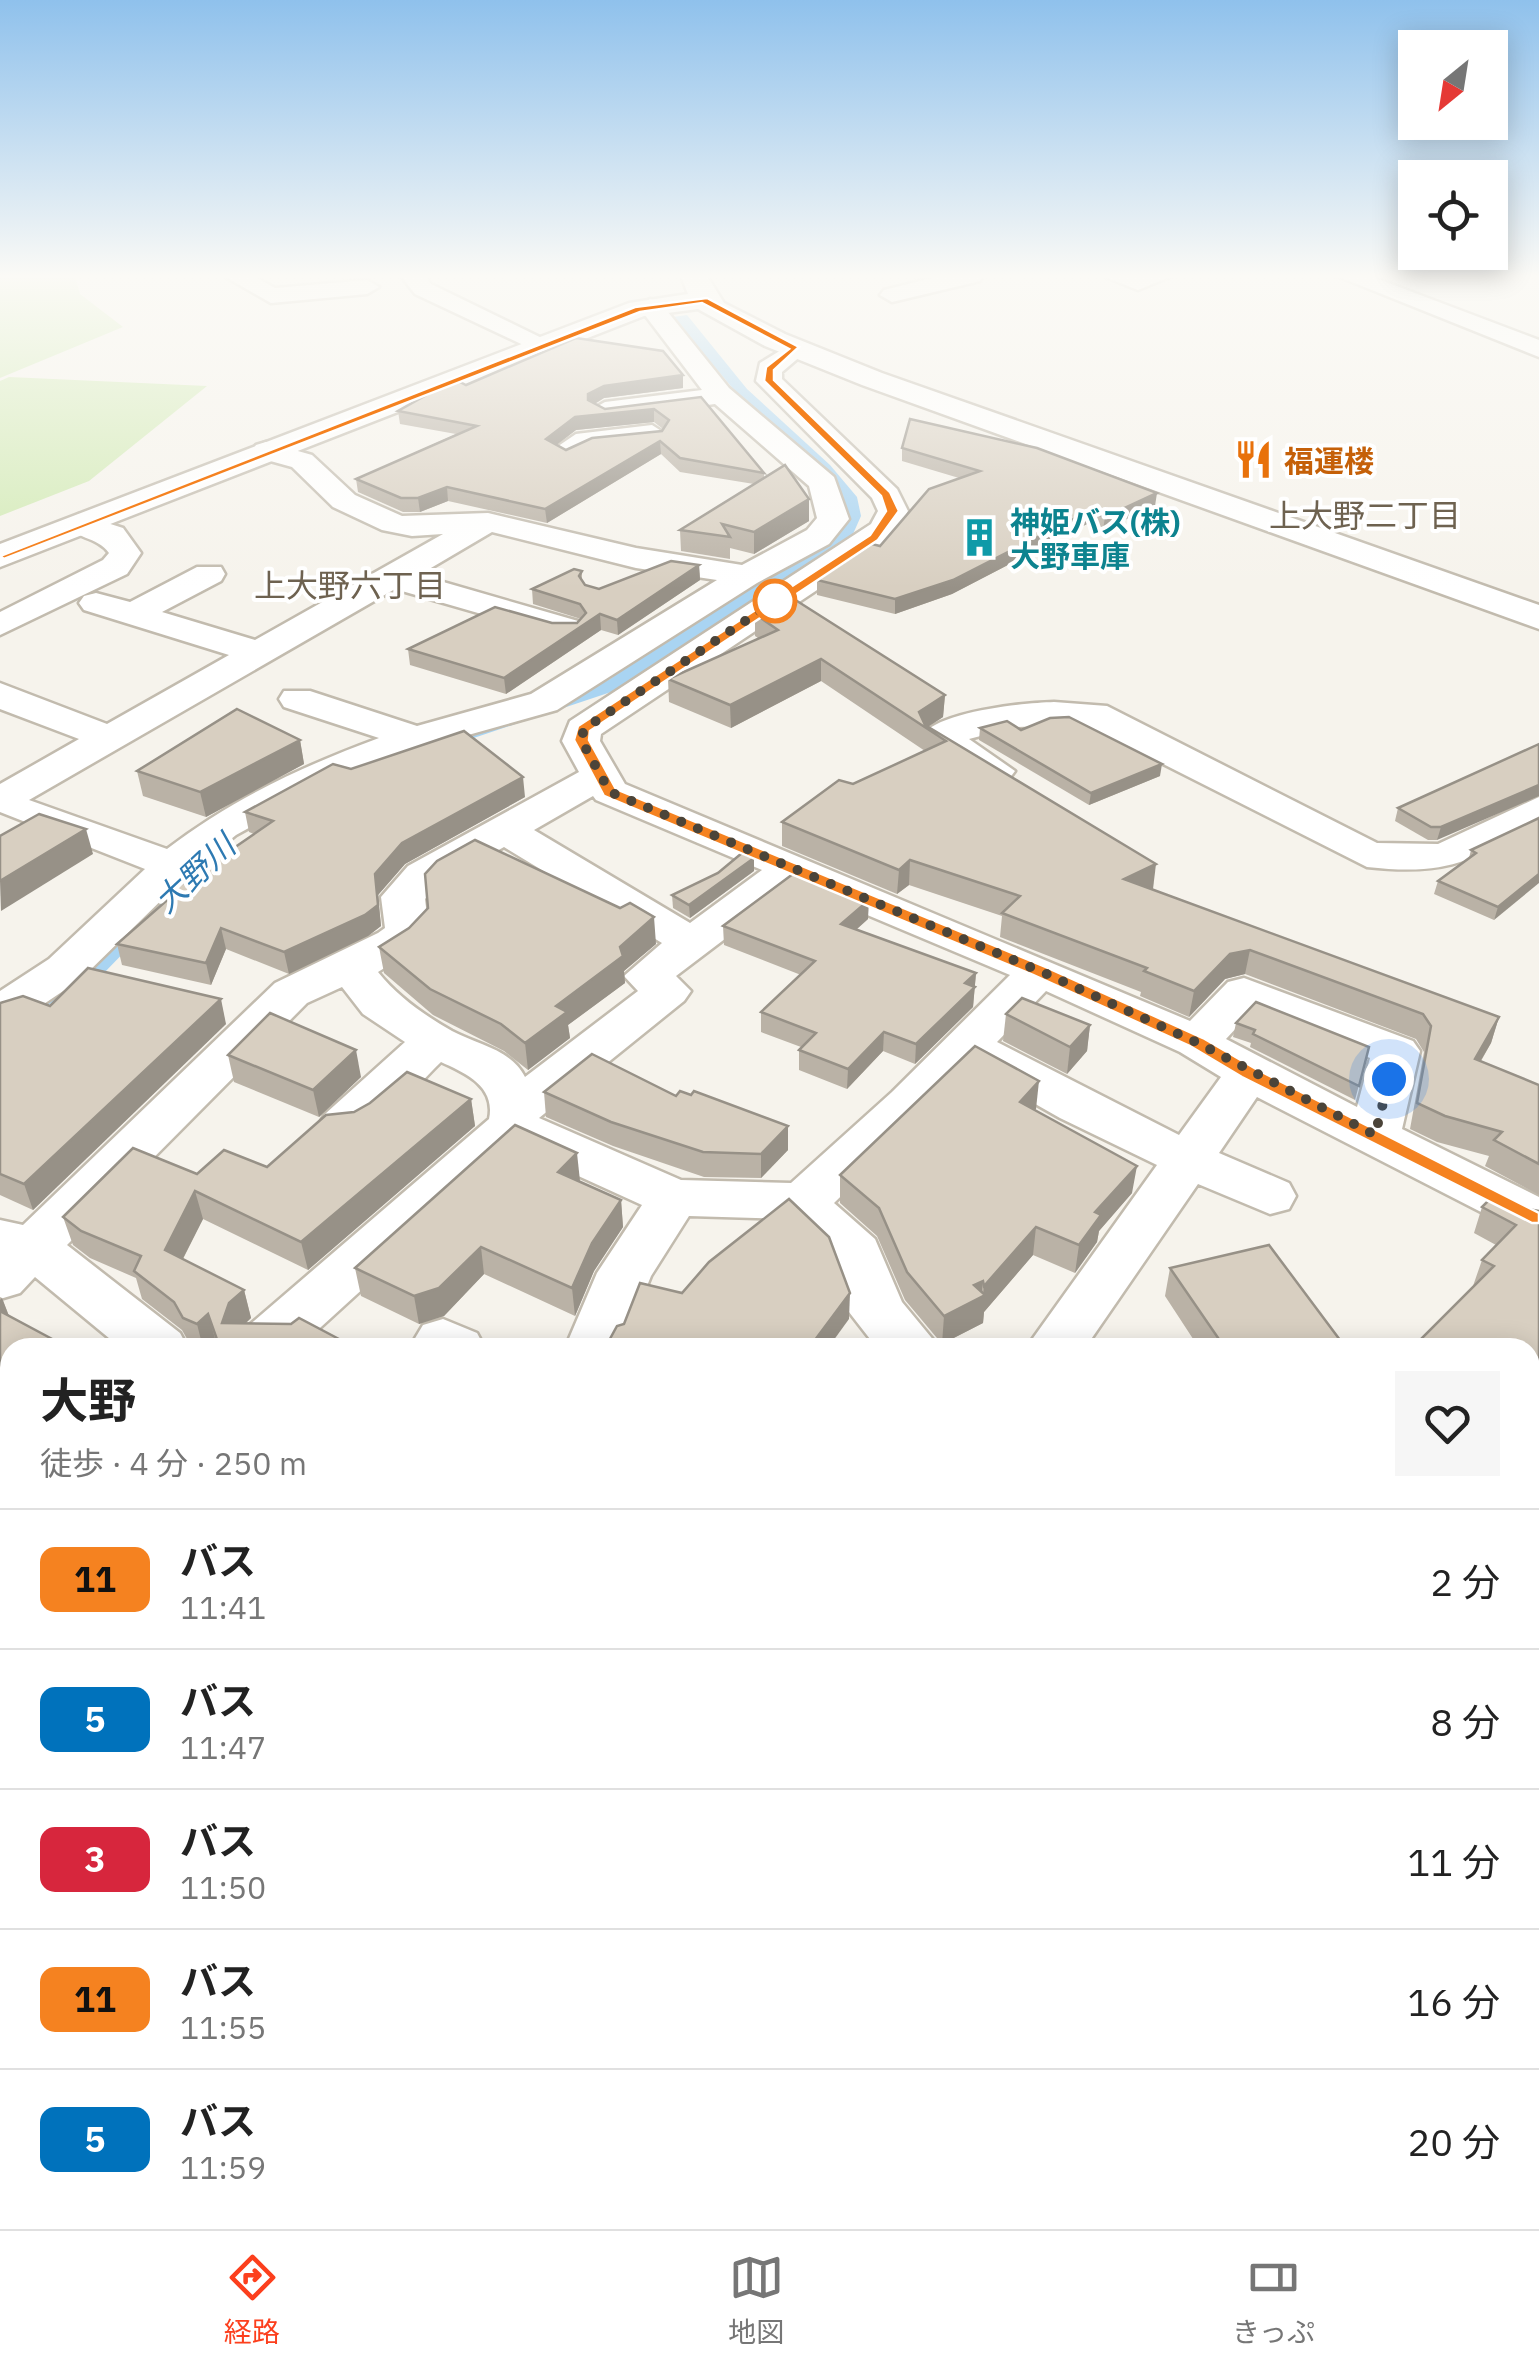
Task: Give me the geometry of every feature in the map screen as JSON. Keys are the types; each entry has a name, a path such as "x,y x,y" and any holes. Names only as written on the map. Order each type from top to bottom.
{"street":[{"path":"0,556 451,380"},
{"path":"559,705 622,657 745,576 818,538 833,519 824,483 720,396 708,380"},
{"path":"1,1009 65,969 173,865 222,826 321,773 416,738 559,705 794,589 874,538 892,511 886,494 774,388 772,380"},
{"path":"879,380 1161,486 1539,618"},
{"path":"605,410 774,388"},
{"path":"564,451 586,440 660,433 644,404"},
{"path":"266,450 302,461 344,502 393,523 488,522 794,589"},
{"path":"0,801 488,522"},
{"path":"0,625 115,568 124,553 112,536 79,523"},
{"path":"618,584 666,562"},
{"path":"133,614 209,574"},
{"path":"390,577 514,622 566,628"},
{"path":"96,603 258,652"},
{"path":"297,699 416,738"},
{"path":"559,705 610,792 1040,971 1196,1042 1249,1073 1539,1218"},
{"path":"8,707 110,737"},
{"path":"1022,786 939,737 971,724 1050,711 1094,714 1367,854 1446,856 1539,810"},
{"path":"144,1338 11,1254 246,1011 322,976 352,969 386,953 407,932 403,897 423,875 598,777"},
{"path":"0,801 173,865"},
{"path":"507,830 691,942"},
{"path":"272,1338 335,1286 514,1117 668,992 647,976 792,868"},
{"path":"65,969 111,980"},
{"path":"352,969 379,1004 435,1041 497,1070 514,1117 674,1198 804,1201 1040,971"},
{"path":"1196,1042 1244,992 1396,1052 1375,1135"},
{"path":"343,1126 435,1041"},
{"path":"967,1044 1026,1082 1185,1161 1270,1196"},
{"path":"1061,1338 1249,1073"},
{"path":"597,1338 625,1273 674,1198"},
{"path":"804,1201 822,1224 856,1252 877,1312 902,1338"}],"green space":[{"path":"0,381 207,386 89,481 0,516"}],"water":[{"name":"大野川","path":"726,380 740,380 830,465 857,497 861,516 853,534 614,691 441,749 254,825 236,837 103,974 25,1018 152,909 243,820 340,772 566,703 610,679 846,514 843,495"}],"building":[{"path":"456,380 466,385 478,380 647,380 604,386 588,394 588,400 605,409 701,397 764,473 680,458 660,441 545,509 447,487 418,498 401,498 356,479 477,426 398,411","holes":["654,409 669,420 662,431 592,438 566,450 546,439 575,417"]},
{"path":"910,419 1037,448 1157,493 1105,517 1089,511 953,580 895,599 817,580 872,544 880,546 929,489 980,471 902,448"},
{"path":"785,465 809,499 754,532 722,524 730,537 680,530"},
{"path":"671,561 699,565 617,620 600,614 504,678 408,649 495,607 552,623 577,623 586,613 580,604 532,589 574,569 582,571 579,576 585,585 599,589"},
{"path":"786,594 945,695 919,712 925,725 1156,864 1124,879 1499,1017 1475,1059 1539,1085 1539,1164 1494,1140 1502,1132 1445,1116 1417,1103 1431,1026 1423,1014 1250,950 1230,954 1194,991 1144,971 1147,968 1002,913 1020,896 910,860 899,870 782,822 839,780 853,784 946,741 821,659 730,705 668,679 778,630 755,614"},
{"path":"237,709 300,740 200,792 137,771"},
{"path":"1069,717 1162,764 1091,793 980,728 1007,721 1021,730 1050,718"},
{"path":"464,731 523,777 402,843 375,874 378,905 365,915 284,952 221,928 206,963 117,944 172,896 167,894 273,821 245,812 333,764 351,769"},
{"path":"1539,744 1539,785 1441,827 1431,827 1398,808"},
{"path":"39,814 86,829 0,881 0,836"},
{"path":"1539,818 1539,874 1498,907 1438,881 1476,853 1471,850"},
{"path":"475,840 620,908 630,903 654,917 620,947 623,956 556,1006 567,1012 525,1043 501,1024 430,989 379,947 409,928 428,908 425,874 437,861"},
{"path":"742,853 754,858 689,905 672,895 718,873"},
{"path":"797,871 869,900 841,924 976,973 965,983 975,987 916,1044 884,1032 848,1069 799,1050 816,1033 761,1012 815,961 723,926"},
{"path":"88,968 221,999 24,1184 0,1174 0,1003 23,996 50,1006"},
{"path":"1022,998 1090,1025 1070,1047 1006,1014"},
{"path":"1256,1002 1369,1047 1359,1086 1236,1023"},
{"path":"270,1013 356,1050 313,1090 228,1055"},
{"path":"975,1046 1039,1081 1020,1102 1137,1166 1095,1212 1101,1215 1079,1245 1036,1227 984,1286 983,1281 974,1285 985,1295 944,1316 907,1272 879,1208 840,1175"},
{"path":"592,1054 676,1096 680,1091 691,1095 694,1091 788,1126 761,1154 703,1152 611,1122 544,1092"},
{"path":"407,1072 471,1099 301,1242 195,1191 165,1250 244,1290 229,1303 222,1323 291,1324 299,1318 337,1338 216,1338 208,1314 197,1324 183,1318 174,1302 134,1271 141,1256 81,1231 63,1217 133,1148 197,1174 224,1150 267,1167 326,1115 354,1112"},
{"path":"515,1125 577,1153 558,1172 621,1200 592,1243 572,1288 481,1247 439,1288 414,1296 355,1268"},
{"path":"1496,1193 1539,1211 1539,1338 1422,1338 1494,1266 1482,1260 1516,1225 1482,1207"},
{"path":"789,1199 829,1237 850,1293 816,1338 610,1338 617,1326 624,1324 640,1283 682,1293 709,1262"},
{"path":"1269,1245 1339,1338 1218,1338 1170,1268"},
{"path":"0,1311 50,1338 0,1338"}],"bus line":[{"name":"11","path":"0,556 451,380"},
{"name":"11","path":"769,380 886,494 891,502 890,520 874,538 584,729 581,740 598,777 610,792 1040,971 1196,1042 1249,1073 1539,1218"}],"place":[{"name":"福運楼","path":"1254,460"},
{"name":"神姫バス(株) 大野車庫","path":"980,538"}],"district":[{"name":"上大野二丁目","path":"1365,515"},
{"name":"上大野六丁目","path":"350,585"}],"route":[{"path":"775,601 584,729 581,740 598,777 610,792 1040,971 1196,1042 1249,1073 1375,1135 1389,1079"}]}
